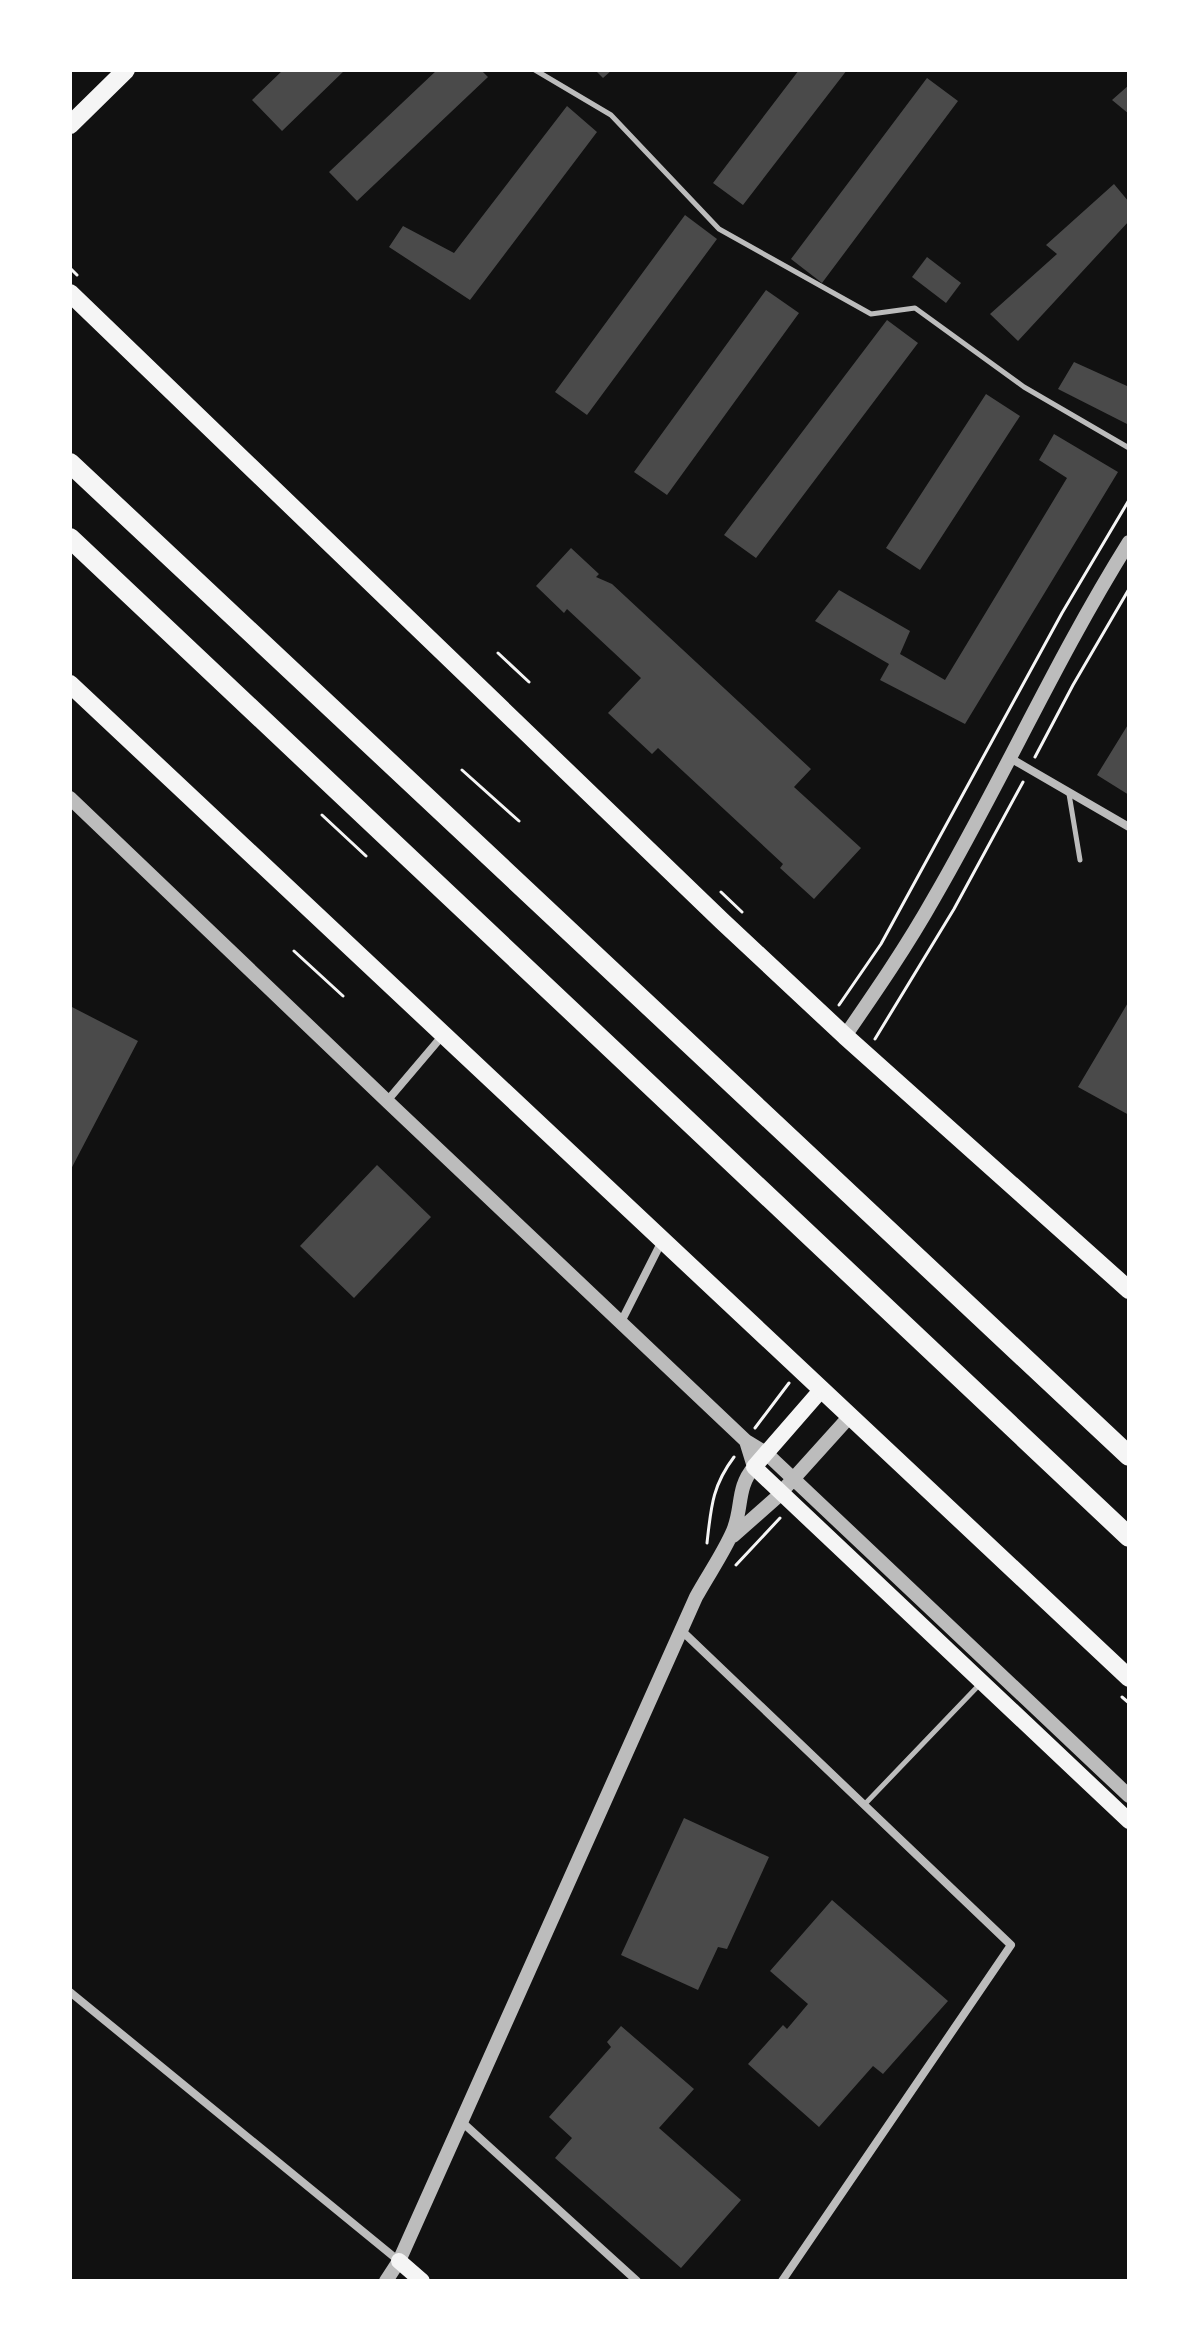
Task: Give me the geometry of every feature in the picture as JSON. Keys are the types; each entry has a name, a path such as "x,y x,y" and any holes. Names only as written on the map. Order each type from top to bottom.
{"highway":[{"path":"70,463 1129,1456"},
{"path":"70,538 1129,1537"}],"main road":[{"path":"70,125 126,70"},
{"path":"76,286 689,890 850,1029 1129,1290"},
{"path":"70,684 1129,1678"},
{"path":"822,1389 754,1467 1129,1821"},
{"path":"399,2261 422,2281"}],"street":[{"path":"850,1029 934,899 1080,625 1129,542"},
{"path":"1010,758 1129,827"},
{"path":"70,798 746,1441 766,1453 1129,1796"},
{"path":"387,1101 444,1035"},
{"path":"621,1322 663,1240"},
{"path":"727,1543 781,1492 850,1416"},
{"path":"386,2281 399,2261 462,2122 696,1597 735,1525 743,1484 754,1467 746,1441"},
{"path":"682,1631 1011,1945 782,2281"},
{"path":"70,1992 399,2261"},
{"path":"462,2122 637,2281"}],"lane":[{"path":"535,70 611,115 719,229 871,314 915,308 1024,387 1129,448"},
{"path":"1069,792 1080,860"},
{"path":"864,1805 982,1682"}],"path":[{"path":"70,268 76,286"},
{"path":"1129,500 1062,613 881,944 839,1005 850,1029 875,1039 954,909 1073,685 1129,589"},
{"path":"498,653 529,682"},
{"path":"462,770 519,821"},
{"path":"322,815 366,856"},
{"path":"717,888 750,920"},
{"path":"294,951 343,996"},
{"path":"764,1416 800,1369"},
{"path":"706,1548 711,1501 717,1483"}],"building":[{"path":"283,70 345,70 282,131 252,100"},
{"path":"437,70 481,70 488,77 357,201 329,172"},
{"path":"595,70 612,70 603,78"},
{"path":"799,70 847,70 743,205 713,183"},
{"path":"927,78 958,101 822,283 791,259"},
{"path":"1129,85 1129,114 1112,100"},
{"path":"567,106 597,132 470,300 389,247 403,226 454,253"},
{"path":"1114,184 1129,202 1129,221 1018,341 990,314 1057,254 1046,245"},
{"path":"685,215 717,239 587,415 555,392"},
{"path":"927,257 961,283 946,303 912,277"},
{"path":"766,290 799,313 667,495 634,472"},
{"path":"887,320 918,343 756,558 724,535"},
{"path":"1074,362 1127,386 1129,383 1129,425 1058,389"},
{"path":"986,394 1020,416 920,570 886,548"},
{"path":"1054,434 1118,472 965,724 880,680 889,664 815,621 839,590 910,631 900,654 945,680 1067,478 1039,460"},
{"path":"571,548 599,574 596,577 612,584 811,769 794,787 861,848 814,899 780,868 783,864 658,748 652,754 608,713 641,678 567,609 564,613 536,586"},
{"path":"1129,723 1129,795 1097,775"},
{"path":"1129,1001 1129,1115 1078,1087"},
{"path":"70,1006 138,1041 70,1171"},
{"path":"377,1165 431,1217 354,1298 300,1246"},
{"path":"684,1818 769,1857 727,1949 718,1947 698,1990 621,1955"},
{"path":"832,1900 948,2001 883,2074 873,2066 819,2127 748,2064 783,2025 787,2029 808,2004 770,1971"},
{"path":"621,2026 694,2089 659,2128 741,2200 681,2268 555,2158 572,2138 549,2117 611,2047 607,2042"}]}
